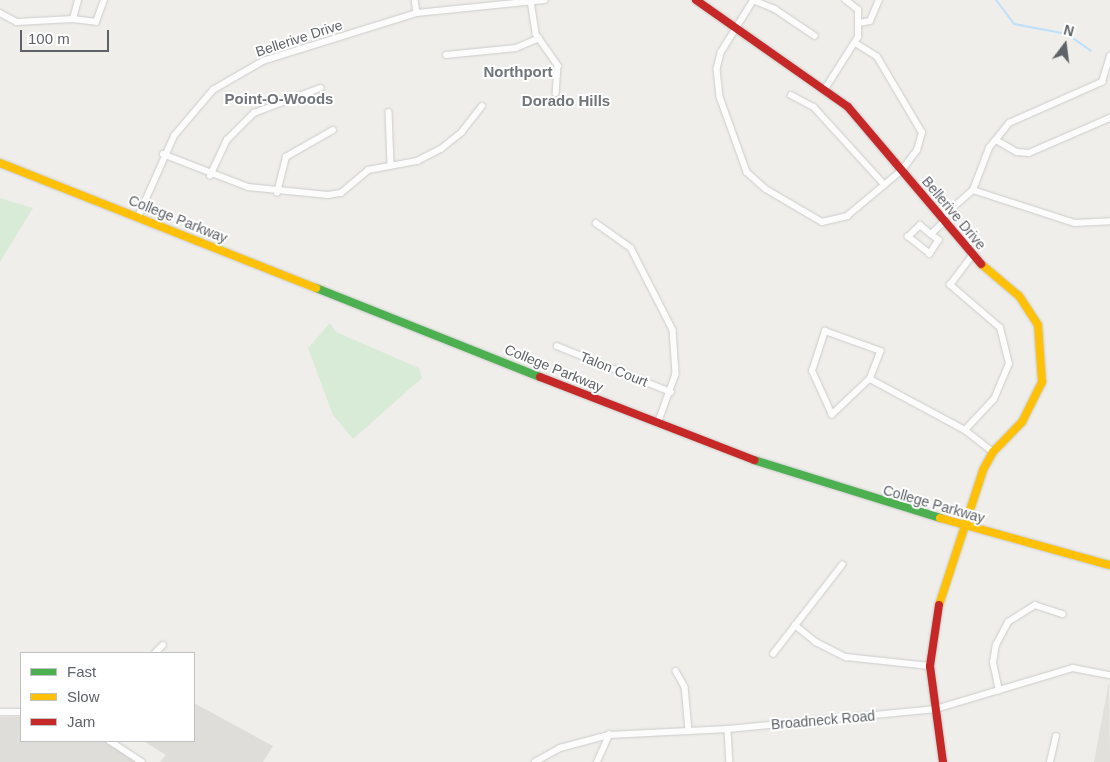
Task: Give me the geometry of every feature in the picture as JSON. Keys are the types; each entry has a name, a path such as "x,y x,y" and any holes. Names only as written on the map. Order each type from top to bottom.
{"main road":[{"name":"Bellerive Drive","path":"696,0 853,111 972,256 1029,308 1038,325 1043,358 1042,382 1033,405 993,452 983,470 967,527 936,615 930,666 943,762"},
{"name":"College Parkway","path":"0,163 658,424 787,472 967,527 1110,564"}],"street":[{"path":"73,19 78,0"},
{"path":"0,13 17,22 73,19 96,22 104,0"},
{"path":"415,0 417,13"},
{"name":"Bellerive Drive","path":"138,217 163,154 213,90 263,61 417,13 544,0"},
{"path":"815,36 775,8 753,0 735,26 721,53 717,79 746,172 766,189 822,222 847,216 902,170 917,150 922,128 877,57 856,44"},
{"path":"824,89 856,44 859,23 856,6 845,0"},
{"path":"859,23 870,21 879,0"},
{"path":"531,1 539,38 558,66 556,93"},
{"path":"446,55 516,48 539,38"},
{"path":"931,234 972,190 989,148 1009,123 1102,82 1110,56"},
{"path":"210,176 227,140 254,113 320,88"},
{"path":"791,95 814,108 886,185"},
{"path":"163,154 210,176 277,193 341,193 368,170 391,163 398,165 417,161 442,149 461,133 482,106"},
{"path":"389,112 391,163"},
{"path":"996,140 1017,152 1029,153 1110,118"},
{"path":"277,193 286,158 333,130"},
{"path":"972,190 1075,223 1110,221"},
{"path":"596,222 631,248 673,330 677,359 671,392 658,424"},
{"path":"920,225 931,234 939,240 930,254 908,237 920,225"},
{"path":"965,430 994,399 1009,364 1000,328 950,285 972,256"},
{"path":"825,331 881,351 870,379 832,415 812,371 825,331"},
{"name":"Talon Court","path":"557,346 671,392"},
{"path":"870,379 965,430 993,452"},
{"path":"773,654 842,565"},
{"path":"999,690 993,663 996,645 1008,622 1034,605 1063,614"},
{"path":"795,625 816,642 846,657 930,666"},
{"path":"156,652 163,645"},
{"name":"Broadneck Road","path":"535,762 560,748 608,735 728,729 936,708 1073,668 1110,675"},
{"path":"676,671 685,687 689,731"},
{"path":"0,712 20,712"},
{"path":"728,729 730,762"},
{"path":"597,762 608,735"},
{"path":"1050,762 1056,737"},
{"path":"112,742 142,762"}],"shaded area":[{"path":"1109,681 1110,762 1094,762"},
{"path":"195,704 273,746 263,762 160,762 166,755 145,742 195,742"},
{"path":"0,717 20,717 20,742 112,742 142,762 0,762"}],"green space":[{"path":"0,198 33,208 0,262"},
{"path":"330,323 336,332 419,368 422,378 353,439 333,415 308,348"}],"waterway":[{"path":"996,0 1014,24 1067,34 1091,51"}],"traffic: fast":[{"path":"316,288 540,377"},
{"path":"754,460 940,518"}],"traffic: slow":[{"path":"0,163 316,288"},
{"path":"939,605 983,470 993,452 1022,422 1042,382 1038,325 1019,296 981,264"},
{"path":"940,518 1110,565"}],"traffic: jam":[{"path":"696,0 848,107 981,264"},
{"path":"540,377 754,460"},
{"path":"939,605 930,666 943,762"}],"district":[{"name":"Northport","path":"518,72"},
{"name":"Point-O-Woods","path":"279,99"},
{"name":"Dorado Hills","path":"566,101"}]}
